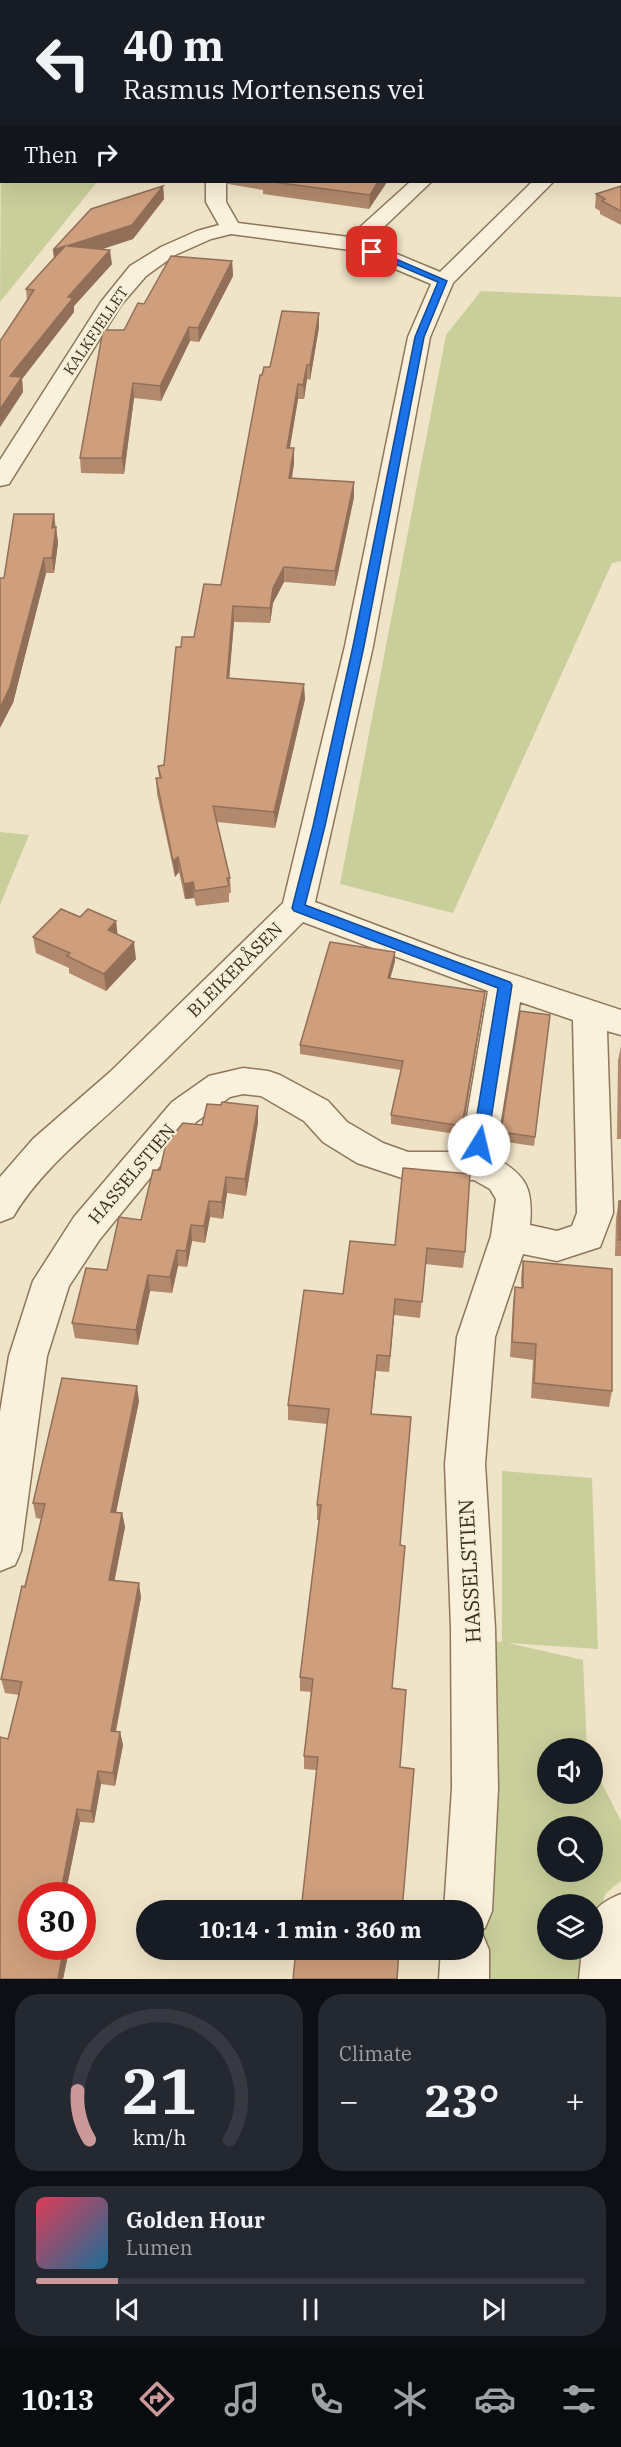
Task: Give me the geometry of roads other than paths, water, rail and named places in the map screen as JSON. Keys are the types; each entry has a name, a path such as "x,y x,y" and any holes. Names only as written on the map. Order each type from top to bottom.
{"street":[{"path":"216,183 216,202 231,228"},
{"path":"354,244 420,183"},
{"name":"BLEIKERÅSEN","path":"0,1206 10,1190 46,1149 122,1081 298,908 319,826 358,646 419,337 443,281 542,183"},
{"name":"KALKFJELLET","path":"0,479 112,302 138,271 168,251 204,235 231,228 354,244 443,281"},
{"path":"298,908 506,985 605,1017 595,1213 587,1236 556,1246 510,1236"},
{"path":"479,1166 479,1145 506,985"},
{"name":"HASSELSTIEN","path":"0,1551 28,1356 52,1281 87,1228 184,1112 221,1085 243,1081 268,1084 316,1111 335,1132 370,1153 408,1166 479,1166 503,1179 513,1198 510,1236 476,1337 465,1464 473,1628 475,1788 469,1900"},
{"path":"604,1979 607,1935 621,1918"},
{"path":"464,1979 465,1960"}]}
